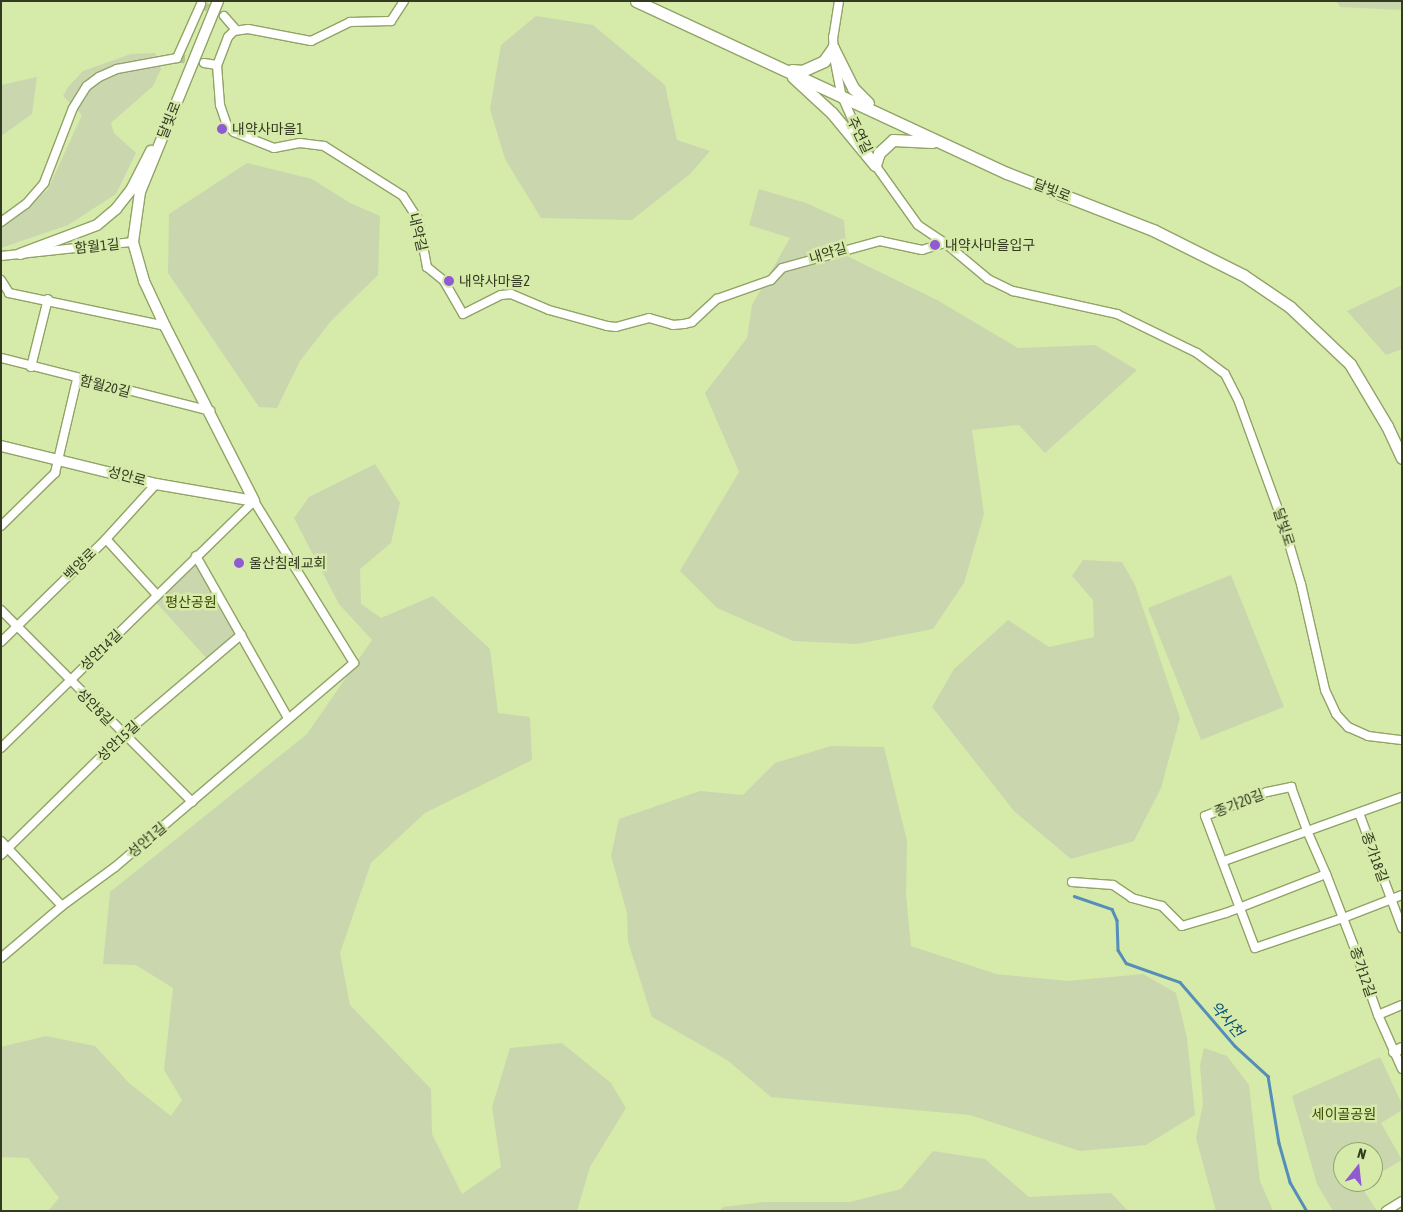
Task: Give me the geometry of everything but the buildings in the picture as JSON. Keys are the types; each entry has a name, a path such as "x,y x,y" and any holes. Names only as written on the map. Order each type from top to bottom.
{"main road":[{"name":"달빛로","path":"636,1 841,94 1007,173 1153,230 1205,254 1270,293 1307,322 1350,364 1388,426 1402,458"},
{"path":"785,69 802,71 824,61 833,48 853,88 876,111"},
{"path":"785,69 832,113 875,165"},
{"path":"875,165 879,153 893,140 921,140 948,145"}],"street":[{"name":"달빛로","path":"133,242 140,192 218,1"},
{"path":"224,16 236,30 248,29 311,41 350,22 391,21 404,1"},
{"name":"주연길","path":"839,1 833,48 841,94 875,165 918,225 945,243"},
{"path":"1,222 26,204 44,183 73,108 87,86 99,77 117,69 177,58 201,4"},
{"name":"내약길","path":"236,30 228,36 217,65 222,115 234,132 274,148 300,143 324,146 403,196 418,219 427,267 444,281 463,314 501,294 511,294 549,310 606,326 616,327 649,318 673,326 692,322 717,299 771,280 782,268 880,240 922,250 945,243"},
{"path":"204,63 217,65"},
{"path":"20,254 97,225 116,209 164,132"},
{"name":"함월1길","path":"1,256 133,242 144,280 165,326 210,411 254,501"},
{"name":"달빛로","path":"945,243 974,269 1002,286 1117,314 1197,353 1225,374 1239,402 1283,523 1301,584 1325,690 1336,714 1348,727 1368,736 1402,740"},
{"path":"1,280 9,293 48,299 165,326"},
{"path":"31,367 48,299"},
{"name":"함월20길","path":"1,358 77,379 210,411"},
{"path":"1,526 55,472 60,459 77,379"},
{"name":"성안로","path":"1,446 156,484 254,501"},
{"name":"백양로","path":"1,642 106,539 156,484"},
{"name":"성안14길","path":"1,748 254,501"},
{"name":"성안1길","path":"1,958 62,906 115,867 354,663 254,501"},
{"path":"106,539 157,595"},
{"path":"196,556 288,718"},
{"name":"성안8길","path":"1,610 69,681 192,802"},
{"name":"성안15길","path":"1,855 123,735 241,635"},
{"name":"종가20길","path":"1308,833 1291,787 1267,792 1205,816 1224,861 1256,948 1343,918"},
{"name":"종가18길","path":"1308,833 1402,797"},
{"name":"종가18길","path":"1359,813 1402,928"},
{"path":"1224,861 1308,833"},
{"name":"종가12길","path":"1308,833 1343,918 1378,1015 1398,1050 1402,1069"},
{"path":"1,840 62,906"},
{"path":"1072,882 1113,885 1132,898 1162,906 1182,926 1240,907 1326,874"},
{"path":"1343,918 1402,895"},
{"path":"1378,1015 1402,1005"},
{"path":"1386,1211 1402,1201"}],"green space":[{"path":"1336,1 1402,1 1402,10 1340,7"},
{"path":"536,16 593,25 665,85 677,140 710,151 690,174 632,220 541,218 505,159 490,109 501,45"},
{"path":"155,53 161,69 153,86 111,123 114,133 136,153 116,194 68,225 1,248 1,226 9,223 48,189 82,115 63,96 68,87 83,71 131,54"},
{"path":"37,77 32,114 1,136 1,85"},
{"path":"247,163 312,179 350,203 380,216 378,275 331,321 300,361 277,408 259,407 168,273 169,214"},
{"path":"759,189 806,203 844,220 847,256 937,300 1018,348 1095,345 1137,370 1045,453 1019,425 972,430 984,514 964,583 933,629 857,644 793,641 717,608 680,571 739,472 705,393 747,338 752,305 790,238 749,225"},
{"path":"1402,285 1402,349 1386,355 1347,311"},
{"path":"375,464 400,503 391,543 360,569 361,604 381,618 433,596 490,649 498,713 530,717 532,760 425,813 371,863 340,953 350,1005 431,1089 432,1134 462,1194 501,1167 492,1107 510,1048 562,1043 611,1083 626,1108 590,1167 577,1211 48,1211 59,1198 28,1158 1,1157 1,1047 46,1036 95,1046 129,1083 171,1116 182,1100 164,1070 173,988 136,965 103,964 110,892 307,734 372,640 339,604 294,518 309,497"},
{"name":"평산공원","path":"196,556 241,635 209,661 153,599"},
{"path":"1083,560 1122,562 1135,585 1180,718 1161,788 1134,841 1071,859 1014,811 932,707 954,669 1008,620 1049,647 1094,637 1093,600 1072,576"},
{"path":"1231,575 1284,707 1201,740 1148,608"},
{"path":"831,746 884,747 907,841 906,895 911,946 996,974 1068,981 1143,974 1176,993 1187,1038 1195,1115 1146,1145 1080,1151 970,1115 771,1097 727,1060 652,1017 628,942 627,913 611,856 619,819 700,791 743,795 775,763"},
{"path":"1204,1048 1227,1056 1249,1085 1260,1181 1273,1211 1216,1211 1196,1138 1203,1104 1200,1065"},
{"name":"세이골공원","path":"1380,1057 1402,1104 1402,1110 1381,1123 1402,1160 1383,1171 1383,1142 1333,1142 1333,1192 1365,1192 1377,1211 1333,1211 1317,1184 1292,1096"},
{"path":"933,1151 985,1159 1029,1197 1111,1193 1128,1211 720,1211 723,1207 763,1202 850,1202 901,1189"}],"waterway":[{"name":"약사천","path":"1074,896 1112,909 1117,920 1118,950 1126,963 1180,982 1235,1046 1268,1076 1279,1143 1290,1182 1307,1211"}],"tunnel":[{"path":"201,4 224,16"},
{"path":"177,58 204,63"}],"place":[{"name":"내약사마을1","path":"222,129"},
{"name":"내약사마을입구","path":"935,245"},
{"name":"내약사마을2","path":"449,281"},
{"name":"울산침례교회","path":"239,563"}]}
